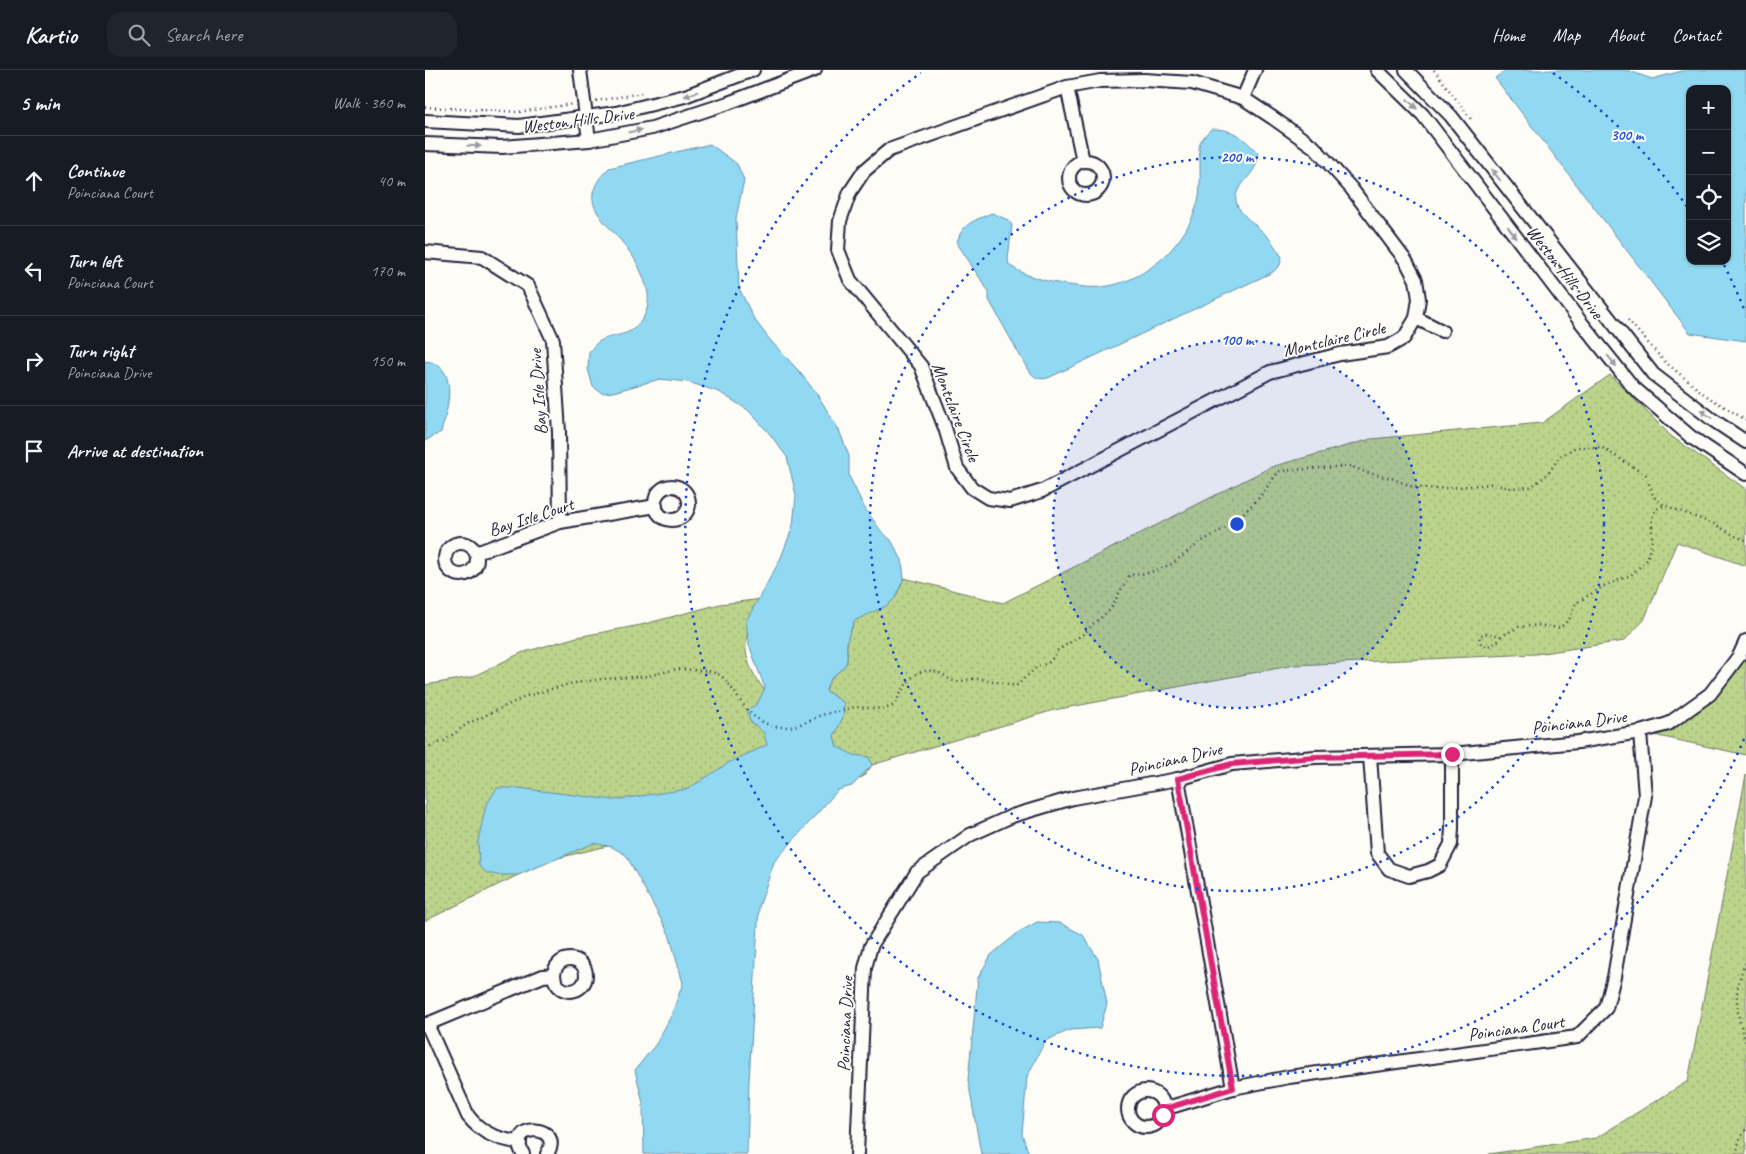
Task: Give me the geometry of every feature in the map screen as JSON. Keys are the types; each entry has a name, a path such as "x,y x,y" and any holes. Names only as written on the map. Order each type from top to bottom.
{"street":[{"path":"581,70 589,140"},
{"name":"Weston Hills Drive","path":"425,121 519,126 616,113 685,96 753,70"},
{"name":"Weston Hills Drive","path":"425,144 502,147 589,140 652,128 728,103 815,70"},
{"path":"1243,98 1255,70"},
{"name":"Weston Hills Drive","path":"1377,70 1423,114 1580,321 1633,387 1691,437 1746,474"},
{"name":"Weston Hills Drive","path":"1406,70 1451,116 1653,374 1713,420 1746,442"},
{"name":"Montclaire Circle","path":"1144,80 1192,83 1243,98 1314,147 1351,188 1406,261 1416,280 1419,299 1416,318 1404,338 1388,348 1339,354 1270,372 1042,491 1010,500 988,498 972,488 957,468 945,428 921,366 850,280 838,250 840,220 850,192 864,171 889,150 1067,87 1100,81 1144,80"},
{"path":"1067,87 1083,161"},
{"name":"Bay Isle Drive","path":"425,252 483,256 528,286 553,340 559,432 560,522"},
{"path":"1416,318 1442,331"},
{"name":"Bay Isle Court","path":"476,553 560,522 655,506"},
{"name":"Poinciana Drive","path":"857,1154 865,968 871,946 917,872 970,835 1012,816 1073,798 1178,779 1232,764 1315,757 1452,754 1578,742 1640,732 1668,724 1710,694 1739,656 1746,641"},
{"name":"Poinciana Court","path":"1164,1109 1233,1088 1289,1077 1577,1037 1606,1008 1614,977 1645,796 1640,732"},
{"path":"1370,756 1377,853 1389,869 1409,876 1428,872 1439,864 1451,844 1452,754"},
{"path":"1178,779 1233,1088"},
{"path":"547,1154 551,1146 550,1140 542,1131 536,1129 525,1133 521,1149 478,1128 469,1116 426,1025 543,976 554,975"}],"path":[{"path":"1434,70 1474,123"},
{"path":"1625,317 1663,360 1705,395 1746,420"},
{"path":"425,748 445,741 467,724 527,696 569,684 602,679 648,676 677,669 708,671 718,674 726,680 752,715 763,722 777,727 790,727 821,715 855,707 885,709 894,705 905,685 915,674 926,670 942,674 954,682 974,679 996,681 1016,686 1037,667 1050,662 1058,650 1082,635 1094,622 1111,610 1129,575 1148,573 1172,564 1199,543 1232,524 1259,499 1279,471 1350,466 1391,478 1413,487 1436,489 1491,484 1511,488 1531,487 1547,474 1559,457 1577,447 1601,447 1646,475 1653,496 1664,505 1714,524 1746,540"},
{"path":"1501,636 1484,633 1479,637 1481,643 1487,647 1497,642 1501,636 1519,627 1538,625 1560,628 1570,618 1576,603 1604,586 1631,575 1647,560 1652,540 1652,519 1655,510 1664,505"},
{"path":"1746,963 1739,982 1736,1002 1746,1044"},
{"path":"1736,1154 1740,1139 1746,1129"}],"green space":[{"path":"1610,375 1671,436 1746,489 1746,566 1677,542 1644,620 1624,641 1536,654 1295,665 1054,710 872,765 864,776 838,790 558,858 518,875 425,921 425,685 472,677 521,653 577,637 641,625 720,604 763,599 748,631 747,655 756,678 776,706 837,698 826,691 828,684 845,664 848,639 854,621 895,598 904,578 1003,603 1271,467 1371,439 1542,423"},
{"path":"1746,641 1746,755 1640,732 1710,694"},
{"path":"1746,775 1746,1154 1489,1154 1596,1138 1688,1081"}],"water":[{"path":"1506,70 1626,70 1652,79 1686,70 1746,70 1746,341 1690,333 1495,78"},
{"path":"1211,129 1232,132 1247,142 1258,153 1255,167 1241,186 1236,201 1239,208 1268,237 1282,257 1280,265 1273,272 1048,378 1035,377 1028,370 989,300 989,292 957,243 962,231 980,218 992,213 1008,220 1012,225 1009,265 1035,278 1076,286 1104,287 1140,275 1170,251 1192,219 1200,191 1199,148 1203,137"},
{"path":"710,144 737,164 744,180 736,218 739,288 754,319 817,394 839,430 849,456 849,476 864,507 881,531 891,540 902,560 904,578 895,598 888,605 854,621 848,639 845,664 828,684 826,691 844,703 843,717 834,736 837,747 854,755 869,757 872,765 852,786 838,790 774,862 759,907 749,1081 747,1154 644,1154 643,1103 635,1070 656,1044 671,1016 683,983 669,934 626,855 612,847 594,843 518,875 497,875 487,873 479,866 478,841 486,805 497,788 518,788 614,800 688,789 730,762 767,745 764,733 750,721 747,710 757,704 765,688 749,645 746,621 780,560 793,526 796,495 787,457 748,410 719,392 688,382 660,379 613,392 602,393 593,387 588,369 589,352 593,347 600,341 632,330 646,313 648,299 646,285 634,259 597,212 593,202 593,192 598,181 609,168"},
{"path":"425,361 436,364 443,370 449,389 441,432 425,441"},
{"path":"1037,922 1060,923 1083,935 1098,959 1107,1004 1100,1028 1070,1030 1045,1041 1027,1077 1022,1134 1029,1154 981,1154 968,1080 978,978 991,955 1019,932"}],"route":[{"path":"1163,1115 1164,1109 1233,1088 1178,779 1232,764 1315,757 1452,754"}]}
